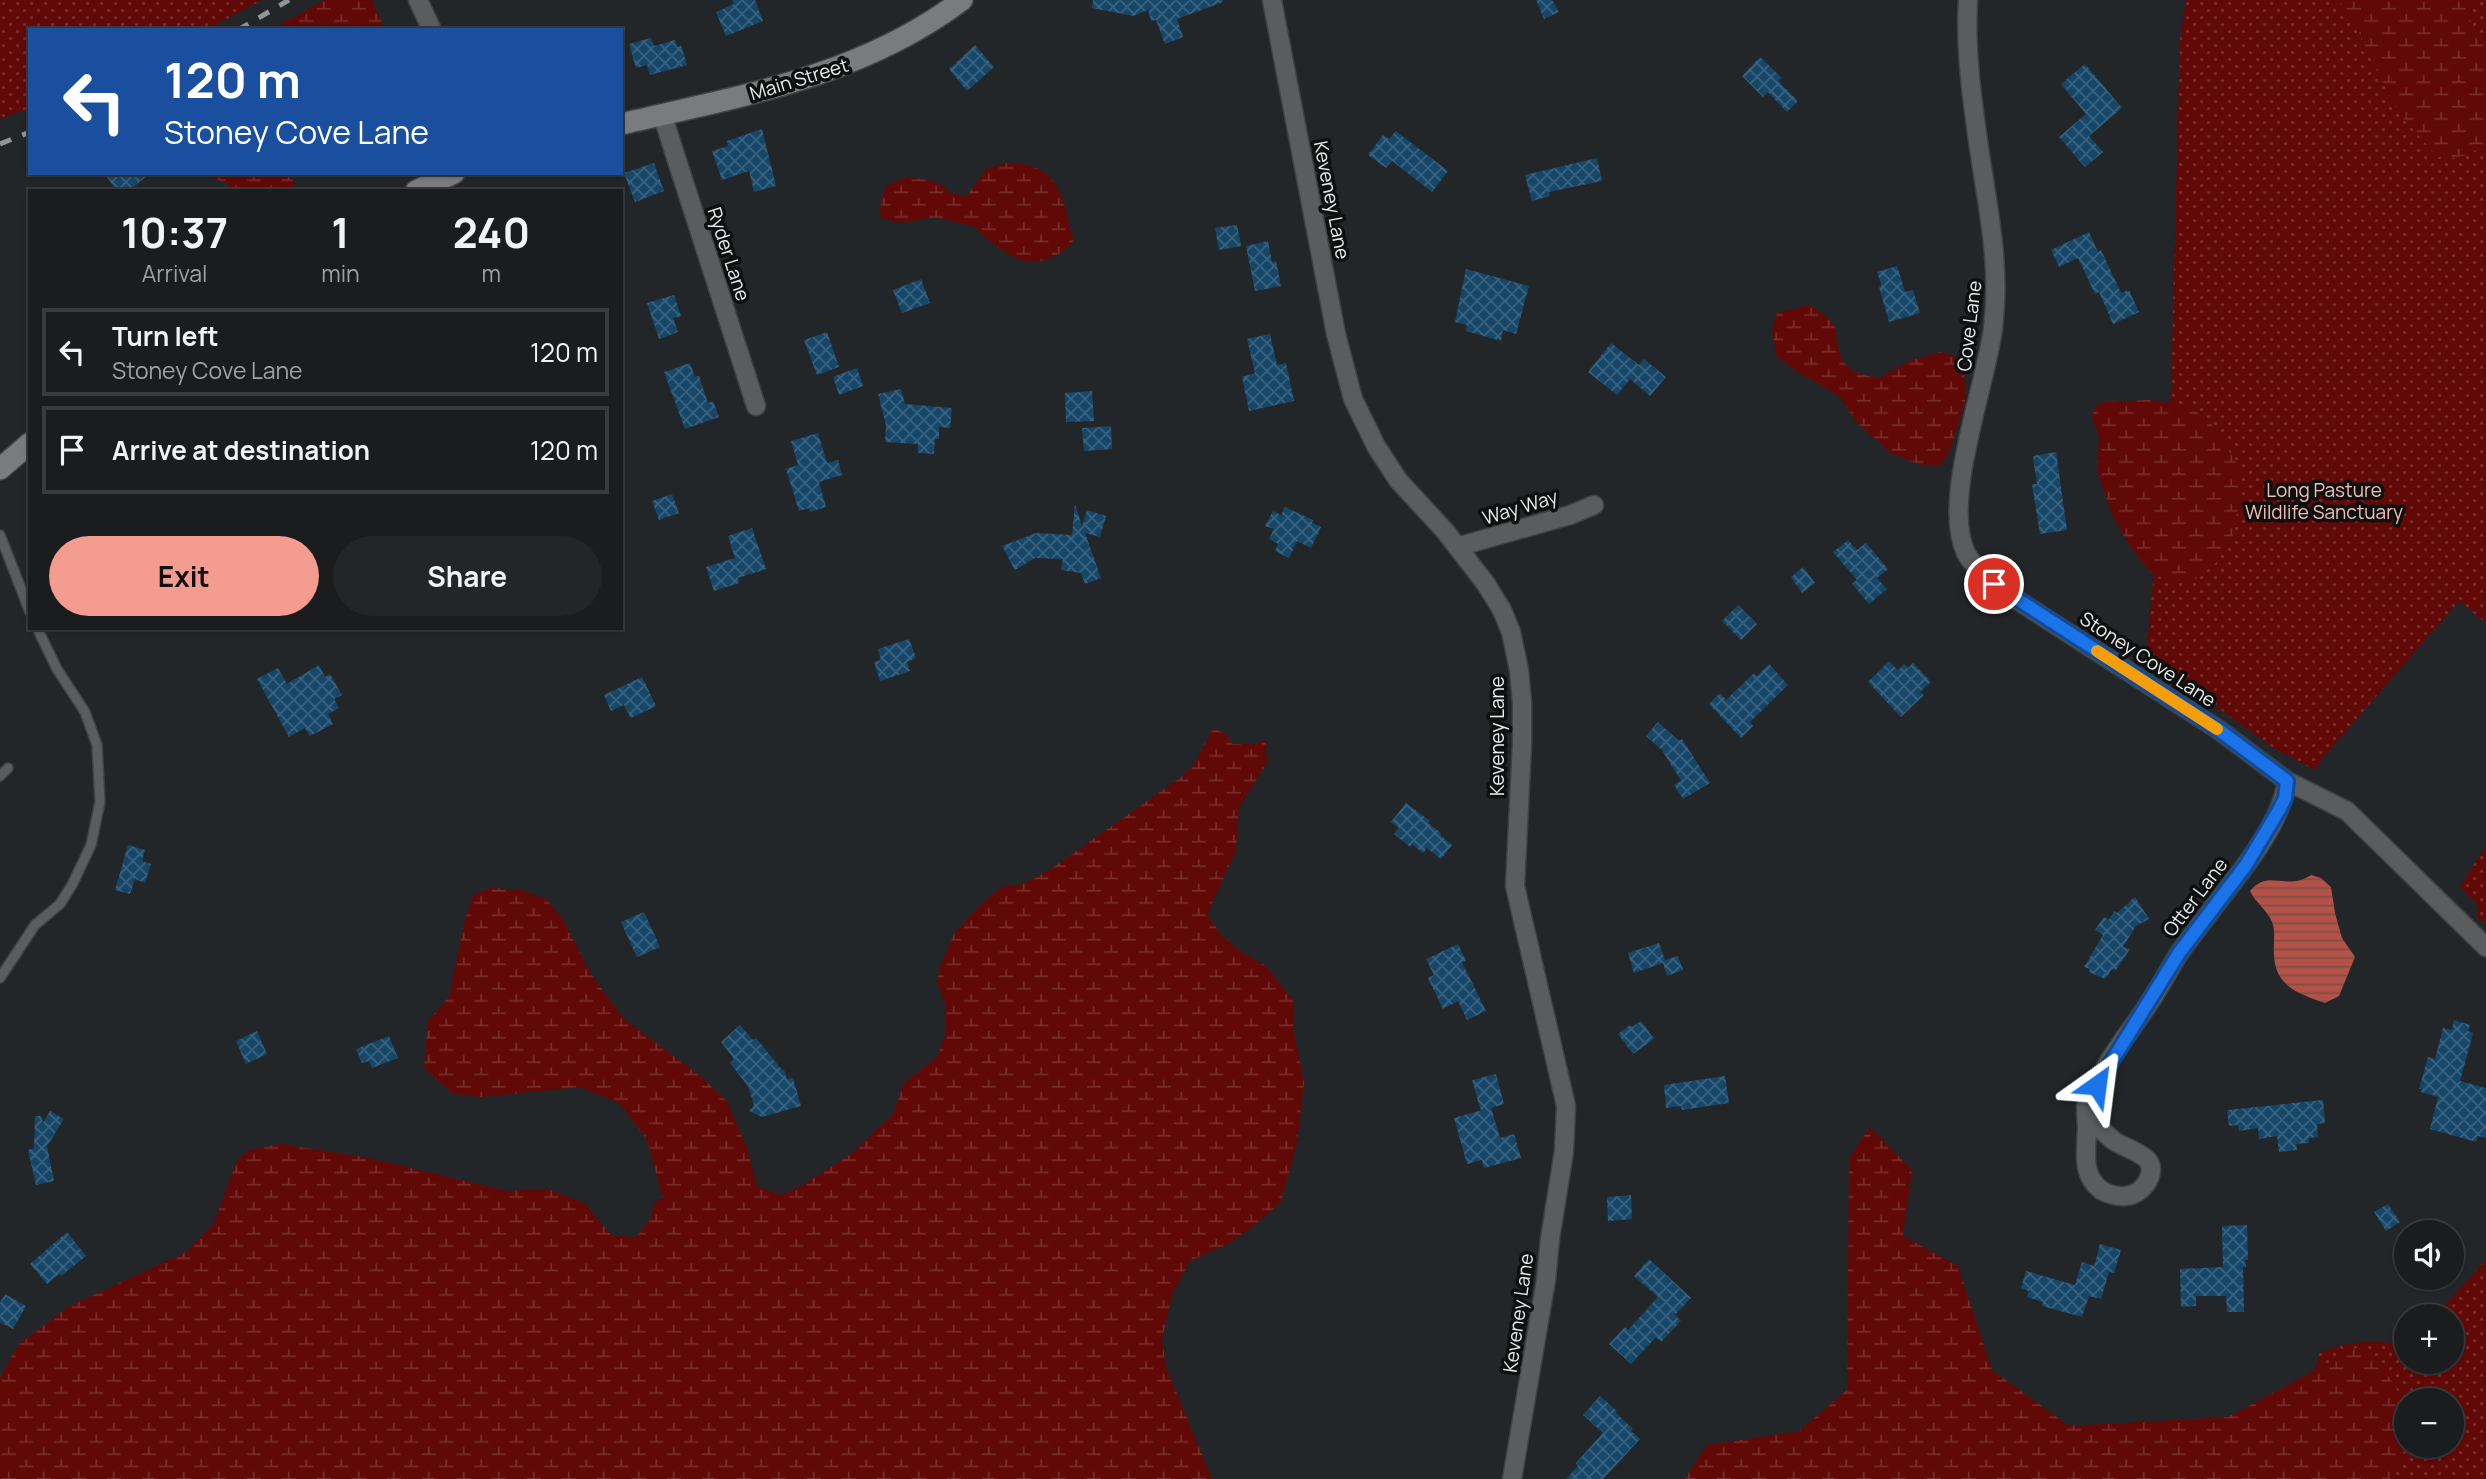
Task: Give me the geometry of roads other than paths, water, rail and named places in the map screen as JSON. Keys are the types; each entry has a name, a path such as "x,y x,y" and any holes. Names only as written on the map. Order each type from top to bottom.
{"main road":[{"name":"Main Street","path":"623,124 764,91 841,67 918,31 962,0"},
{"path":"420,189 450,175"},
{"path":"0,469 28,445"}],"street":[{"name":"Keveney Lane","path":"1272,0 1336,334 1353,399 1376,446 1398,480 1457,547 1502,610 1511,632 1519,670 1522,744 1515,886 1566,1106 1564,1151 1546,1280 1512,1479"},
{"name":"Cove Lane","path":"1968,0 1966,38 1997,268 1993,330 1959,497 1960,530 1966,552 1977,569"},
{"name":"Ryder Lane","path":"663,114 756,406"},
{"name":"Way Way","path":"1457,547 1527,528 1594,505"},
{"name":"Stoney Cove Lane","path":"1977,569 1994,584 2219,730 2287,781 2347,811 2486,947"},
{"name":"Otter Lane","path":"2086,1107 2098,1127 2115,1142 2132,1148 2147,1159 2151,1167 2150,1176 2145,1186 2136,1193 2127,1196 2114,1195 2103,1191 2093,1182 2086,1169 2086,1107 2109,1062 2152,999 2179,953 2251,857 2285,798 2287,781"}],"lane":[{"path":"0,535 28,607"},
{"path":"0,978 35,925 61,905 91,845 100,802 97,745 85,712 57,669 38,630"},
{"path":"0,776 8,768"}],"railway":[{"path":"241,28 289,0"},
{"path":"0,144 28,133"}],"park label":[{"name":"Long Pasture Wildlife Sanctuary","path":"2324,501"}]}
